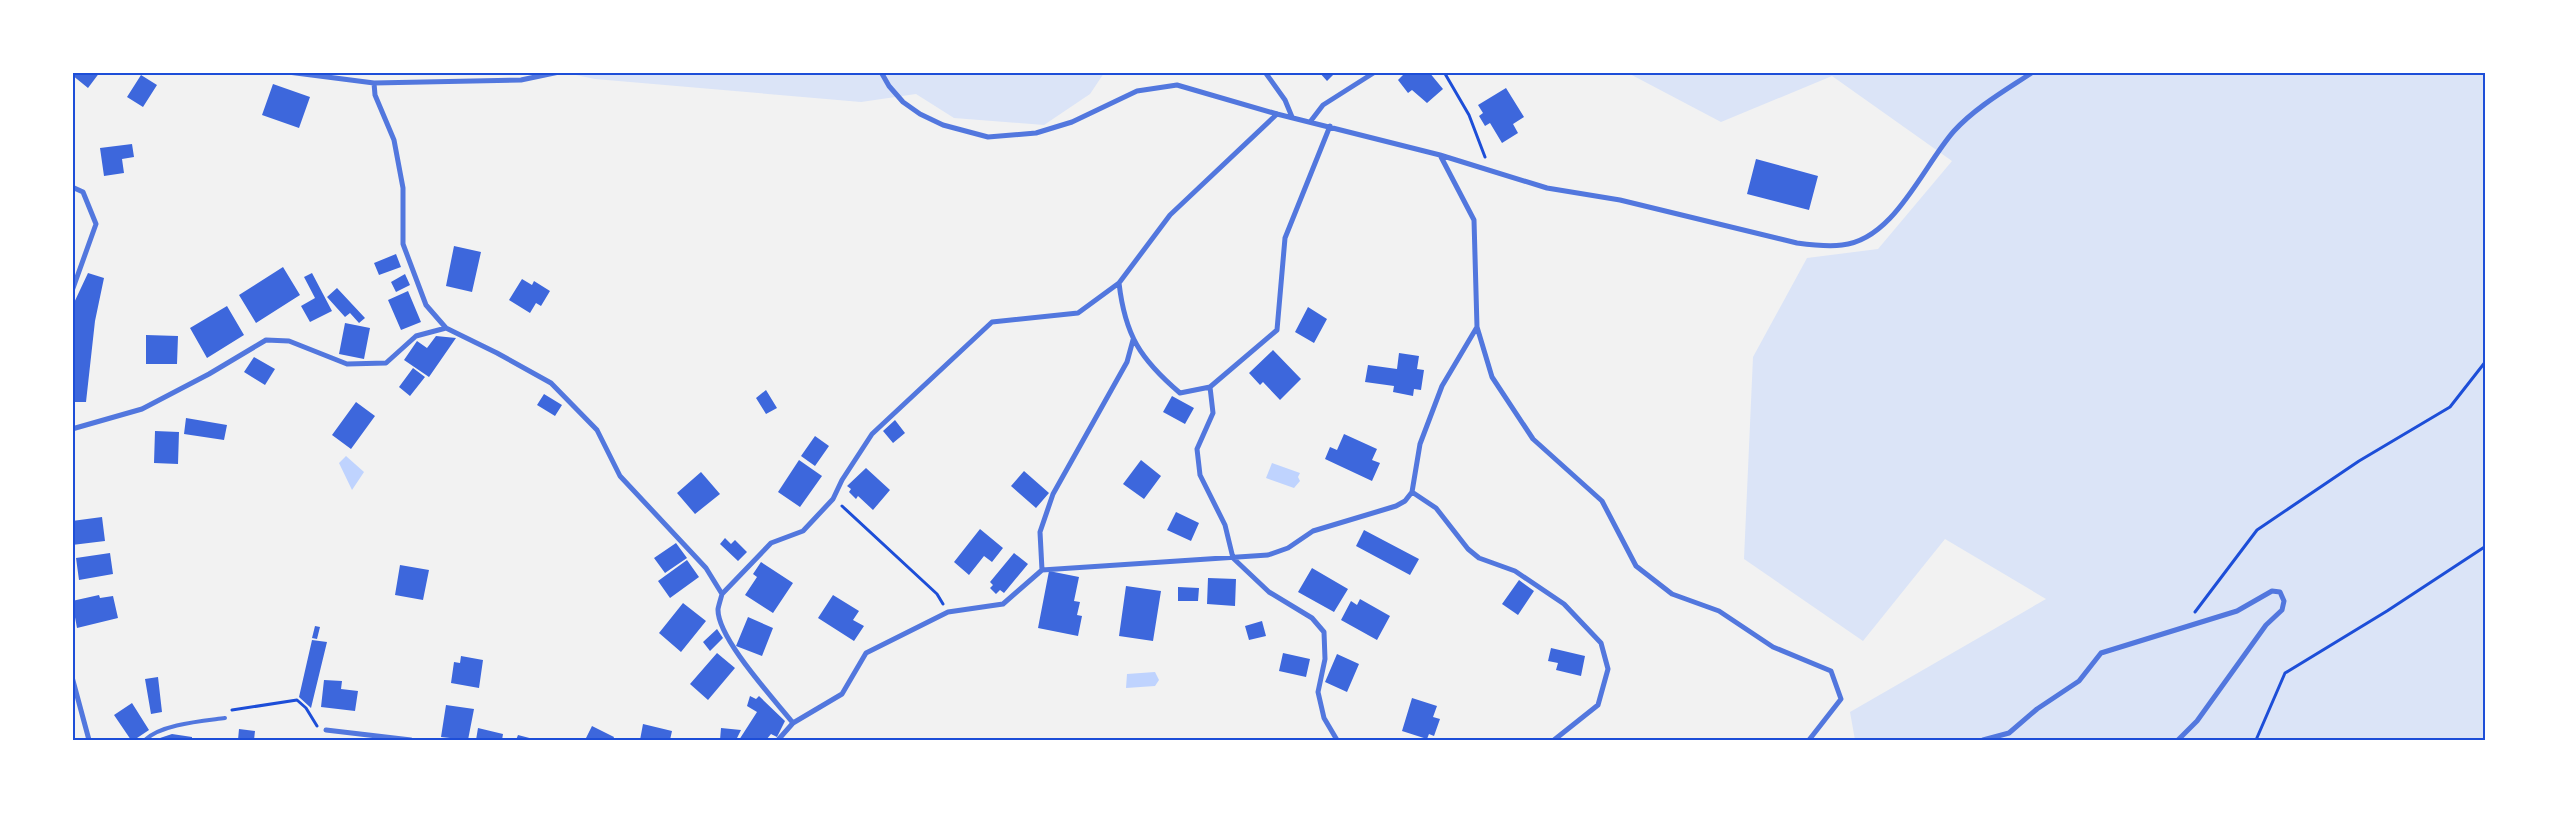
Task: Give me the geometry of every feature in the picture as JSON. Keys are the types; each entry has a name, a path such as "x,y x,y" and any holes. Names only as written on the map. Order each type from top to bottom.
{"street":[{"path":"288,72 374,83 521,80 559,72"},
{"path":"881,72 903,102 920,114 943,125 988,137 1036,134 1072,122 1136,91 1157,86 1177,85 1292,118 1440,155 1547,188 1620,200 1797,243 1844,245 1863,239 1889,220 1953,132 2000,93 2033,72"},
{"path":"1265,72 1285,100 1292,118"},
{"path":"1310,122 1323,105 1375,72"},
{"path":"374,83 375,94 394,140 403,188 403,244 426,306 446,328 497,353 551,383 597,430 620,476 706,568 722,594"},
{"path":"793,723 740,657 726,636 718,610 722,594 771,543 804,531 833,499 842,480 872,434 992,322 1078,313 1119,283 1170,215 1277,114"},
{"path":"1119,283 1122,313 1137,349 1161,377 1180,393 1210,387 1277,330 1285,238 1330,126"},
{"path":"1440,155 1474,220 1477,327 1492,377 1533,438 1602,501 1636,566 1672,594 1719,611 1773,647 1831,671 1840,699 1808,740"},
{"path":"72,187 83,192 96,224 72,291"},
{"path":"778,740 793,723 842,694 866,653 948,612 1003,604 1042,570 1268,555 1288,548 1313,531 1396,506 1405,501 1412,492 1420,444 1442,386 1477,327"},
{"path":"72,429 142,409 210,374 266,340 289,341 347,364 386,363 416,336 446,328"},
{"path":"1042,570 1040,532 1053,494 1127,362 1133,340"},
{"path":"1210,387 1213,413 1197,449 1200,475 1225,525 1233,558 1269,592 1312,618 1324,632 1325,659 1318,692 1324,718 1337,740"},
{"path":"1412,492 1436,508 1468,549 1479,558 1515,571 1564,604 1601,643 1608,668 1598,705 1554,740"},
{"path":"1983,740 2009,733 2037,709 2079,681 2101,653 2237,611 2272,591 2280,592 2284,601 2282,610 2266,625 2197,721 2178,740"},
{"path":"72,677 89,740"},
{"path":"326,730 411,740"}],"lane":[{"path":"145,740 150,735 174,727 225,718"}],"path":[{"path":"1444,72 1469,115 1488,170"},
{"path":"2182,628 2257,530 2359,460 2450,407 2486,361"},
{"path":"833,499 860,521 937,594 948,612"},
{"path":"2256,740 2285,673 2387,611 2486,546"},
{"path":"225,718 225,713 238,708 297,700 306,708 316,726 326,730"}],"shaded area":[{"path":"566,73 1104,73 1090,94 1044,125 954,118 916,94 861,102 595,79"},
{"path":"1628,73 2485,73 2485,740 1855,740 1850,712 2046,599 1945,539 1863,641 1744,559 1753,357 1807,258 1878,249 1952,161 1832,76 1721,122"}],"water":[{"path":"346,456 364,472 352,490 339,463"},
{"path":"1272,463 1300,473 1298,477 1300,481 1294,488 1266,478"},
{"path":"1155,672 1159,680 1155,686 1126,688 1127,674"}],"building":[{"path":"72,72 100,72 88,88 72,75"},
{"path":"1319,72 1336,72 1327,81"},
{"path":"1406,72 1429,72 1443,89 1427,103 1412,90 1408,93 1398,80"},
{"path":"141,75 157,85 143,107 127,97"},
{"path":"273,84 310,97 299,128 262,115"},
{"path":"1506,88 1524,117 1513,124 1518,133 1502,143 1490,123 1485,126 1479,116 1483,113 1478,105"},
{"path":"132,144 134,157 122,159 124,173 104,176 100,148"},
{"path":"1756,159 1818,176 1809,210 1747,194"},
{"path":"454,246 481,252 472,292 446,286"},
{"path":"396,254 401,267 379,275 374,263"},
{"path":"283,267 300,295 256,323 239,295"},
{"path":"88,273 104,278 95,321 86,402 72,402 72,307"},
{"path":"312,273 332,311 310,322 301,306 315,298 304,277"},
{"path":"405,274 410,285 396,292 391,282"},
{"path":"522,279 532,285 534,281 550,291 541,306 536,303 530,313 509,300"},
{"path":"337,288 365,318 359,323 350,313 345,317 327,297"},
{"path":"408,291 421,322 401,330 388,300"},
{"path":"227,306 244,335 207,358 190,328"},
{"path":"1308,307 1327,319 1314,343 1295,332"},
{"path":"345,323 370,328 364,359 339,354"},
{"path":"146,335 178,336 177,364 146,364"},
{"path":"436,336 456,338 429,377 404,360 417,341 427,348"},
{"path":"1273,350 1301,379 1280,400 1263,382 1260,385 1249,373"},
{"path":"1399,353 1419,356 1417,369 1424,370 1421,390 1414,389 1413,396 1393,392 1394,386 1365,382 1368,365 1397,369"},
{"path":"254,357 275,369 265,385 244,372"},
{"path":"413,368 425,377 410,396 399,387"},
{"path":"766,390 777,408 766,414 756,398"},
{"path":"544,394 562,405 555,416 537,405"},
{"path":"1172,396 1194,408 1185,424 1163,412"},
{"path":"356,402 375,416 351,449 332,435"},
{"path":"186,418 227,425 224,440 184,434"},
{"path":"895,420 905,433 893,443 883,431"},
{"path":"155,431 179,432 178,464 154,463"},
{"path":"1344,434 1377,449 1372,460 1380,463 1372,481 1325,459 1330,447 1337,450"},
{"path":"815,436 829,446 815,466 801,456"},
{"path":"799,460 822,476 800,507 778,492"},
{"path":"1141,460 1161,476 1144,499 1123,484"},
{"path":"866,468 890,490 873,510 858,496 856,499 849,492 851,489 847,486"},
{"path":"1024,471 1049,493 1036,508 1011,486"},
{"path":"701,472 720,494 695,514 677,493"},
{"path":"1176,512 1199,523 1191,541 1167,530"},
{"path":"102,517 105,541 72,545 72,521"},
{"path":"980,529 1003,548 992,562 984,556 969,575 954,562"},
{"path":"1364,530 1419,559 1410,575 1356,546"},
{"path":"725,538 731,544 735,540 747,552 738,561 720,544"},
{"path":"676,543 687,558 665,573 654,558"},
{"path":"110,553 113,574 79,580 76,558"},
{"path":"1014,553 1028,564 1004,593 1000,590 996,594 990,588 993,585 990,582"},
{"path":"687,560 699,577 670,598 658,581"},
{"path":"761,562 793,583 773,613 745,595 757,577 753,574"},
{"path":"400,565 429,570 423,600 395,595"},
{"path":"1312,568 1348,589 1334,612 1298,592"},
{"path":"1049,571 1079,577 1074,601 1080,602 1077,615 1082,616 1078,636 1038,628"},
{"path":"1208,578 1236,579 1235,606 1207,604"},
{"path":"1519,580 1534,591 1518,615 1502,604"},
{"path":"1126,586 1161,591 1153,641 1119,636"},
{"path":"1178,587 1199,588 1198,601 1178,601"},
{"path":"99,595 100,598 113,596 118,618 77,628 72,601"},
{"path":"833,595 859,611 853,620 864,626 854,641 818,618"},
{"path":"1360,599 1390,616 1377,640 1341,620 1351,601 1357,605"},
{"path":"683,603 706,621 681,652 659,633"},
{"path":"748,617 773,628 762,656 736,646"},
{"path":"1262,621 1266,636 1249,640 1245,626"},
{"path":"315,626 320,627 317,639 312,638"},
{"path":"717,629 723,638 710,651 703,642"},
{"path":"312,640 327,642 311,708 299,697"},
{"path":"1551,648 1585,656 1581,676 1556,670 1558,663 1548,661"},
{"path":"717,653 735,668 708,700 690,684"},
{"path":"1283,653 1310,659 1306,677 1279,671"},
{"path":"1337,654 1359,664 1347,692 1325,682"},
{"path":"461,656 483,660 479,688 451,683 454,662 460,663"},
{"path":"158,677 162,712 151,714 145,679"},
{"path":"324,680 342,681 341,689 358,691 355,711 321,707"},
{"path":"750,696 756,699 759,696 785,721 777,737 771,734 766,740 739,740 757,712 747,706"},
{"path":"1412,698 1437,706 1433,717 1440,719 1434,736 1429,734 1427,739 1402,731"},
{"path":"132,703 149,730 134,740 131,740 114,715"},
{"path":"446,705 474,709 468,740 441,737"},
{"path":"643,724 672,731 670,740 640,740"},
{"path":"592,726 614,737 613,740 585,740"},
{"path":"478,728 503,734 502,740 476,740"},
{"path":"721,728 741,730 736,740 720,740"},
{"path":"239,729 255,731 254,740 238,740"},
{"path":"172,734 192,737 192,740 154,740"},
{"path":"518,735 537,740 516,740"}]}
